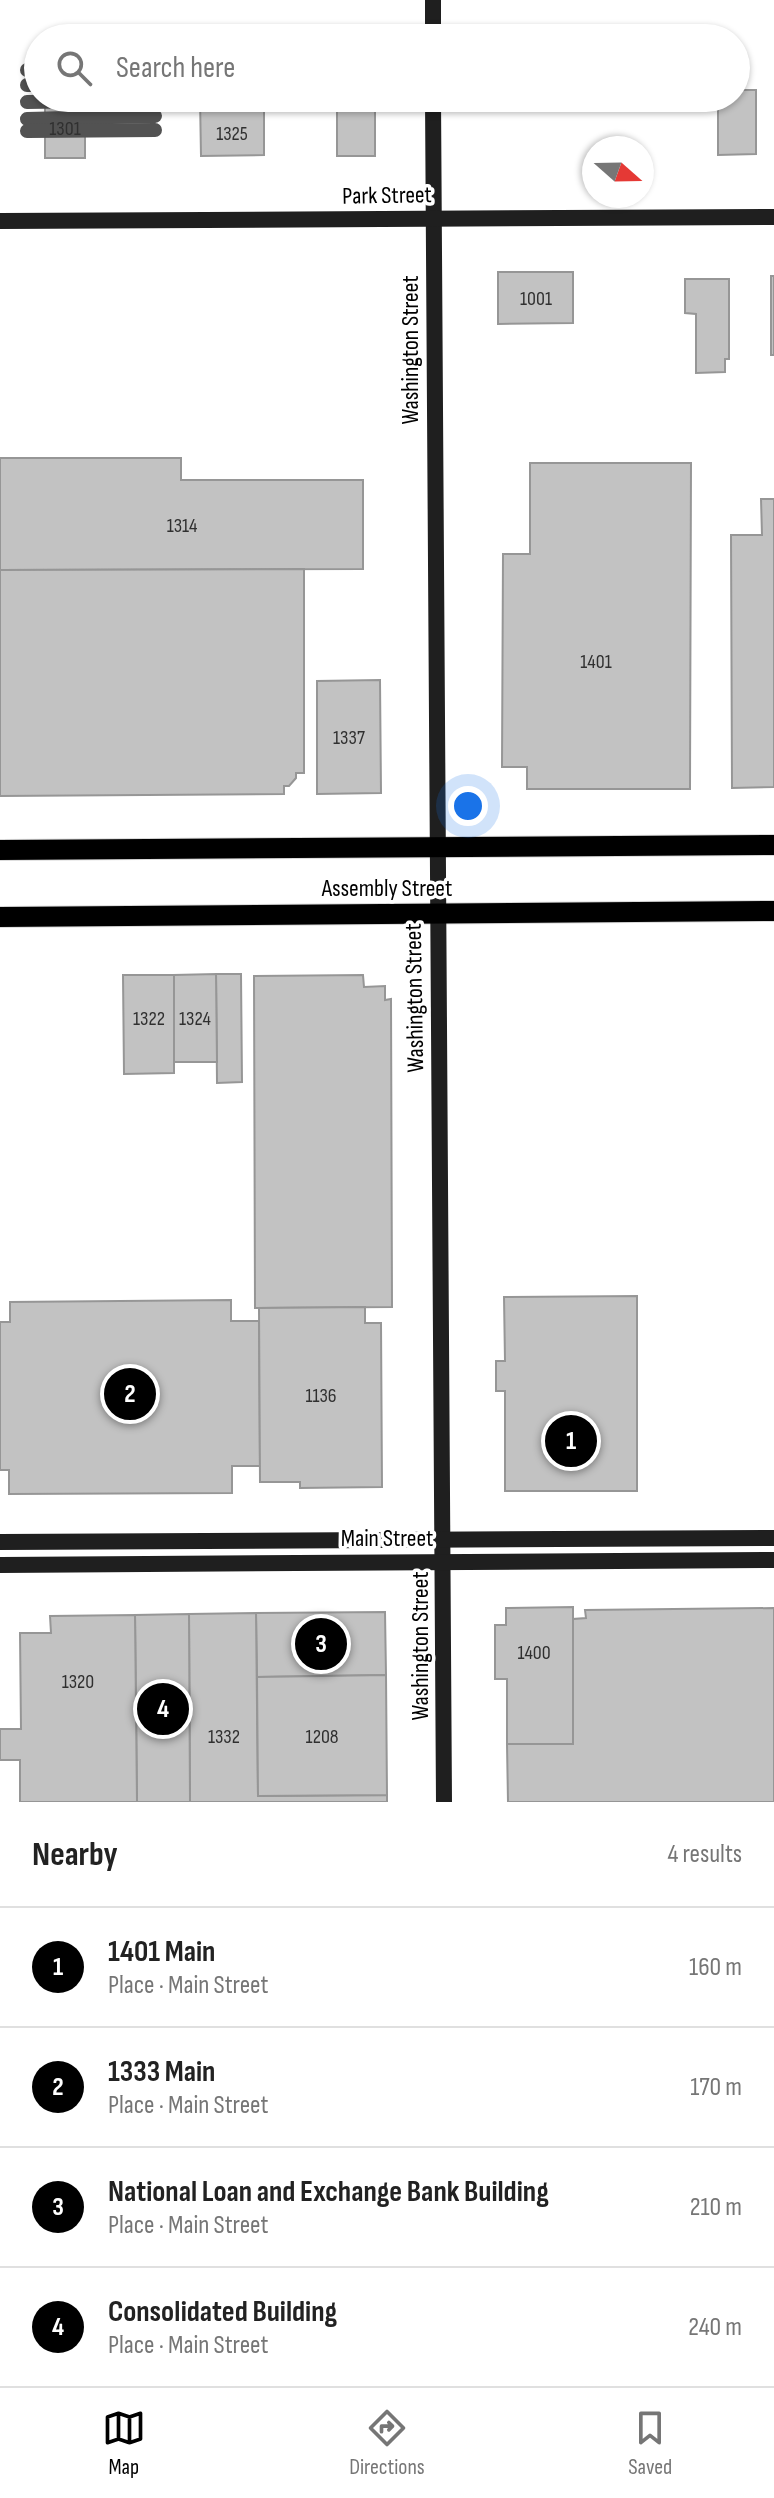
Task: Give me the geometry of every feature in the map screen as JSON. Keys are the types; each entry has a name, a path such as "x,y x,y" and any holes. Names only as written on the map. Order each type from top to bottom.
{"main road":[{"name":"Assembly Street","path":"0,850 774,845"},
{"name":"Assembly Street","path":"0,917 774,911"}],"street":[{"path":"433,0 433,24"},
{"name":"Washington Street","path":"433,112 444,1802"},
{"name":"Park Street","path":"0,221 774,217"},
{"name":"Main Street","path":"0,1542 774,1538"},
{"name":"Main Street","path":"0,1565 774,1560"}],"lane":[{"path":"27,125 155,123"}],"building":[{"path":"750,90 756,90 756,154 718,155 718,112 750,112"},
{"path":"45,112 85,112 85,158 45,158"},
{"path":"200,112 264,112 264,155 201,156"},
{"path":"337,112 375,112 375,156 337,156"},
{"path":"498,272 573,272 573,323 498,324"},
{"path":"771,276 774,276 774,355 771,355"},
{"path":"685,279 729,279 729,359 725,359 725,372 696,373 696,314 685,313"},
{"path":"0,458 181,458 181,480 363,480 363,569 0,570"},
{"path":"530,463 691,463 690,789 527,789 527,767 502,767 503,554 530,554"},
{"path":"761,499 774,499 774,787 732,788 731,535 762,535"},
{"path":"304,569 304,773 296,773 289,786 284,786 284,794 0,796 0,570"},
{"path":"380,680 381,793 317,794 317,681"},
{"path":"216,974 241,974 242,1082 217,1083"},
{"path":"216,974 217,1062 174,1062 174,975"},
{"path":"123,975 174,975 174,1073 124,1074"},
{"path":"363,975 364,987 385,986 385,1000 391,999 392,1307 255,1308 254,976"},
{"path":"637,1296 637,1491 505,1491 505,1391 496,1391 496,1361 505,1361 504,1297"},
{"path":"231,1300 231,1321 259,1321 260,1466 232,1466 232,1493 9,1494 9,1470 0,1470 0,1322 10,1322 10,1302"},
{"path":"365,1307 365,1323 381,1323 382,1487 300,1488 300,1482 260,1482 259,1308"},
{"path":"573,1607 573,1744 507,1744 507,1679 495,1679 495,1625 506,1625 506,1608"},
{"path":"774,1608 774,1802 508,1802 507,1744 573,1744 573,1619 586,1618 585,1610"},
{"path":"385,1612 386,1675 257,1677 256,1613"},
{"path":"256,1613 258,1796 387,1795 387,1802 190,1802 189,1614"},
{"path":"189,1614 190,1802 137,1802 135,1615"},
{"path":"135,1615 137,1802 20,1802 20,1760 0,1760 0,1729 21,1729 20,1633 51,1633 50,1616"},
{"path":"386,1675 387,1795 258,1796 257,1677"}],"place":[{"name":"1333 Main","path":"130,1394"},
{"name":"1401 Main","path":"571,1441"},
{"name":"National Loan and Exchange Bank Building","path":"321,1644"},
{"name":"Consolidated Building","path":"163,1709"}]}
